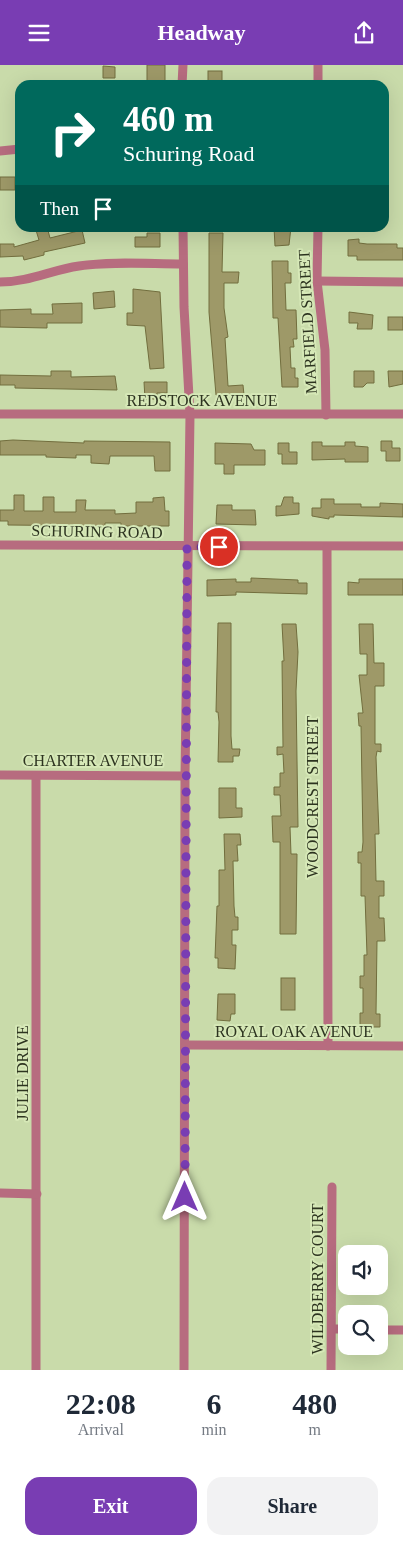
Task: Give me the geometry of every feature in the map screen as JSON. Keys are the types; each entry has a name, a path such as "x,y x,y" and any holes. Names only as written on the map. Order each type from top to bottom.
{"street":[{"path":"182,80 183,65"},
{"path":"318,65 318,80"},
{"path":"0,151 15,150"},
{"path":"183,232 190,415 185,776 184,1370"},
{"name":"MARFIELD STREET","path":"318,232 317,281 325,350 326,415"},
{"path":"0,282 31,279 63,269 94,264 183,264"},
{"path":"317,281 403,282"},
{"name":"REDSTOCK AVENUE","path":"0,414 403,414"},
{"name":"SCHURING ROAD","path":"0,545 327,548 403,546"},
{"name":"WOODCREST STREET","path":"327,548 328,1046"},
{"name":"CHARTER AVENUE","path":"0,775 185,776"},
{"name":"JULIE DRIVE","path":"36,775 36,1370"},
{"name":"ROYAL OAK AVENUE","path":"186,1045 403,1046"},
{"name":"WILDBERRY COURT","path":"332,1187 332,1370"},
{"path":"0,1193 37,1194"},
{"path":"332,1329 338,1329"},
{"path":"388,1329 403,1330"}],"building":[{"path":"147,65 165,65 165,80 147,80"},
{"path":"103,66 115,67 115,78 103,78"},
{"path":"208,71 222,71 222,80 208,80"},
{"path":"0,177 15,177 15,190 0,190"},
{"path":"37,232 48,232 50,238 74,232 82,232 85,243 44,252 44,255 24,260 23,256 0,257 0,244 14,244 14,247 39,240"},
{"path":"274,232 290,232 289,245 275,246"},
{"path":"147,233 160,233 160,247 135,247 135,237 147,237"},
{"path":"209,233 223,233 222,272 239,272 238,283 224,283 224,308 228,337 225,338 228,386 243,385 244,395 216,395 209,312"},
{"path":"359,239 359,243 397,244 397,248 403,248 403,260 357,260 357,256 348,256 348,240"},
{"path":"272,261 288,261 288,273 291,273 291,283 285,283 286,310 296,310 297,339 293,339 294,347 290,347 291,368 295,368 295,378 298,378 298,387 282,387 278,318 273,318"},
{"path":"133,289 160,292 164,368 150,369 145,326 127,325 127,313 133,313"},
{"path":"114,291 115,307 94,309 93,293"},
{"path":"82,303 82,323 47,323 47,328 0,327 0,310 31,309 31,314 53,314 52,304"},
{"path":"349,312 373,315 372,329 357,329 358,323 349,323"},
{"path":"388,317 403,317 403,330 388,330"},
{"path":"51,371 71,371 71,377 115,376 117,390 15,388 15,385 0,385 0,375 51,376"},
{"path":"354,371 374,371 374,383 367,383 363,387 354,387"},
{"path":"388,371 403,371 403,384 389,387"},
{"path":"144,382 167,382 167,393 157,393 157,399 145,399"},
{"path":"0,441 84,443 84,441 170,442 170,471 155,471 154,456 110,456 109,464 91,463 91,455 76,455 76,458 46,457 46,455 0,455"},
{"path":"381,441 392,441 392,448 400,448 400,461 386,461 386,451 381,451"},
{"path":"312,442 322,442 322,446 345,446 345,442 355,442 355,446 368,447 368,462 345,462 345,459 312,460"},
{"path":"215,443 251,444 254,450 265,450 265,465 234,465 234,474 224,474 224,464 215,464"},
{"path":"278,443 289,443 289,452 297,452 297,464 282,464 282,454 278,454"},
{"path":"14,495 24,495 24,511 43,511 43,497 54,497 54,512 76,512 76,500 86,500 85,510 115,510 115,514 136,513 136,502 153,502 153,498 164,497 165,511 169,511 169,526 121,526 121,523 105,523 105,526 8,525 8,521 0,521 0,510 14,510"},
{"path":"284,497 293,497 293,503 299,503 299,514 276,516 276,506 281,506"},
{"path":"321,499 334,499 334,504 361,504 361,507 380,507 380,503 403,504 403,517 334,515 334,517 329,517 329,519 312,516 312,508 321,508"},
{"path":"217,505 232,505 232,510 255,510 256,525 216,524"},
{"path":"251,578 298,580 298,583 307,583 307,594 236,592 236,595 207,596 207,580 236,579 236,582 251,582"},
{"path":"359,579 403,579 403,595 348,595 348,582 359,583"},
{"path":"218,623 231,623 231,736 232,749 240,749 239,756 233,756 233,762 218,762 219,722 218,712 216,712"},
{"path":"282,624 296,624 298,652 296,691 298,827 290,827 291,854 297,854 296,934 280,934 280,842 273,842 272,816 281,816 280,795 274,795 274,787 280,787 280,773 284,773 283,754 277,755 277,747 283,747 282,661 284,661"},
{"path":"359,624 373,624 374,663 384,663 384,686 375,686 375,744 381,744 381,752 377,751 376,757 379,834 375,834 376,881 384,881 384,896 379,896 379,918 384,918 385,941 377,941 376,1014 380,1014 380,1027 360,1027 360,1013 363,1013 363,988 360,988 360,976 364,976 364,955 367,955 365,896 361,896 361,863 358,863 358,852 362,852 363,842 361,726 359,726 358,713 363,713 359,675 367,675 367,654 360,654"},
{"path":"219,788 236,788 236,808 242,808 242,817 219,818"},
{"path":"224,834 240,834 241,845 237,845 238,861 233,861 234,906 235,917 238,917 238,930 232,930 232,945 236,945 235,969 218,968 218,958 215,958 217,906 219,906 219,870 225,870"},
{"path":"281,978 295,978 295,1010 281,1010"},
{"path":"218,994 235,994 235,1014 231,1014 230,1021 217,1020"}],"route":[{"path":"185,1197 187,547 219,547"}]}
